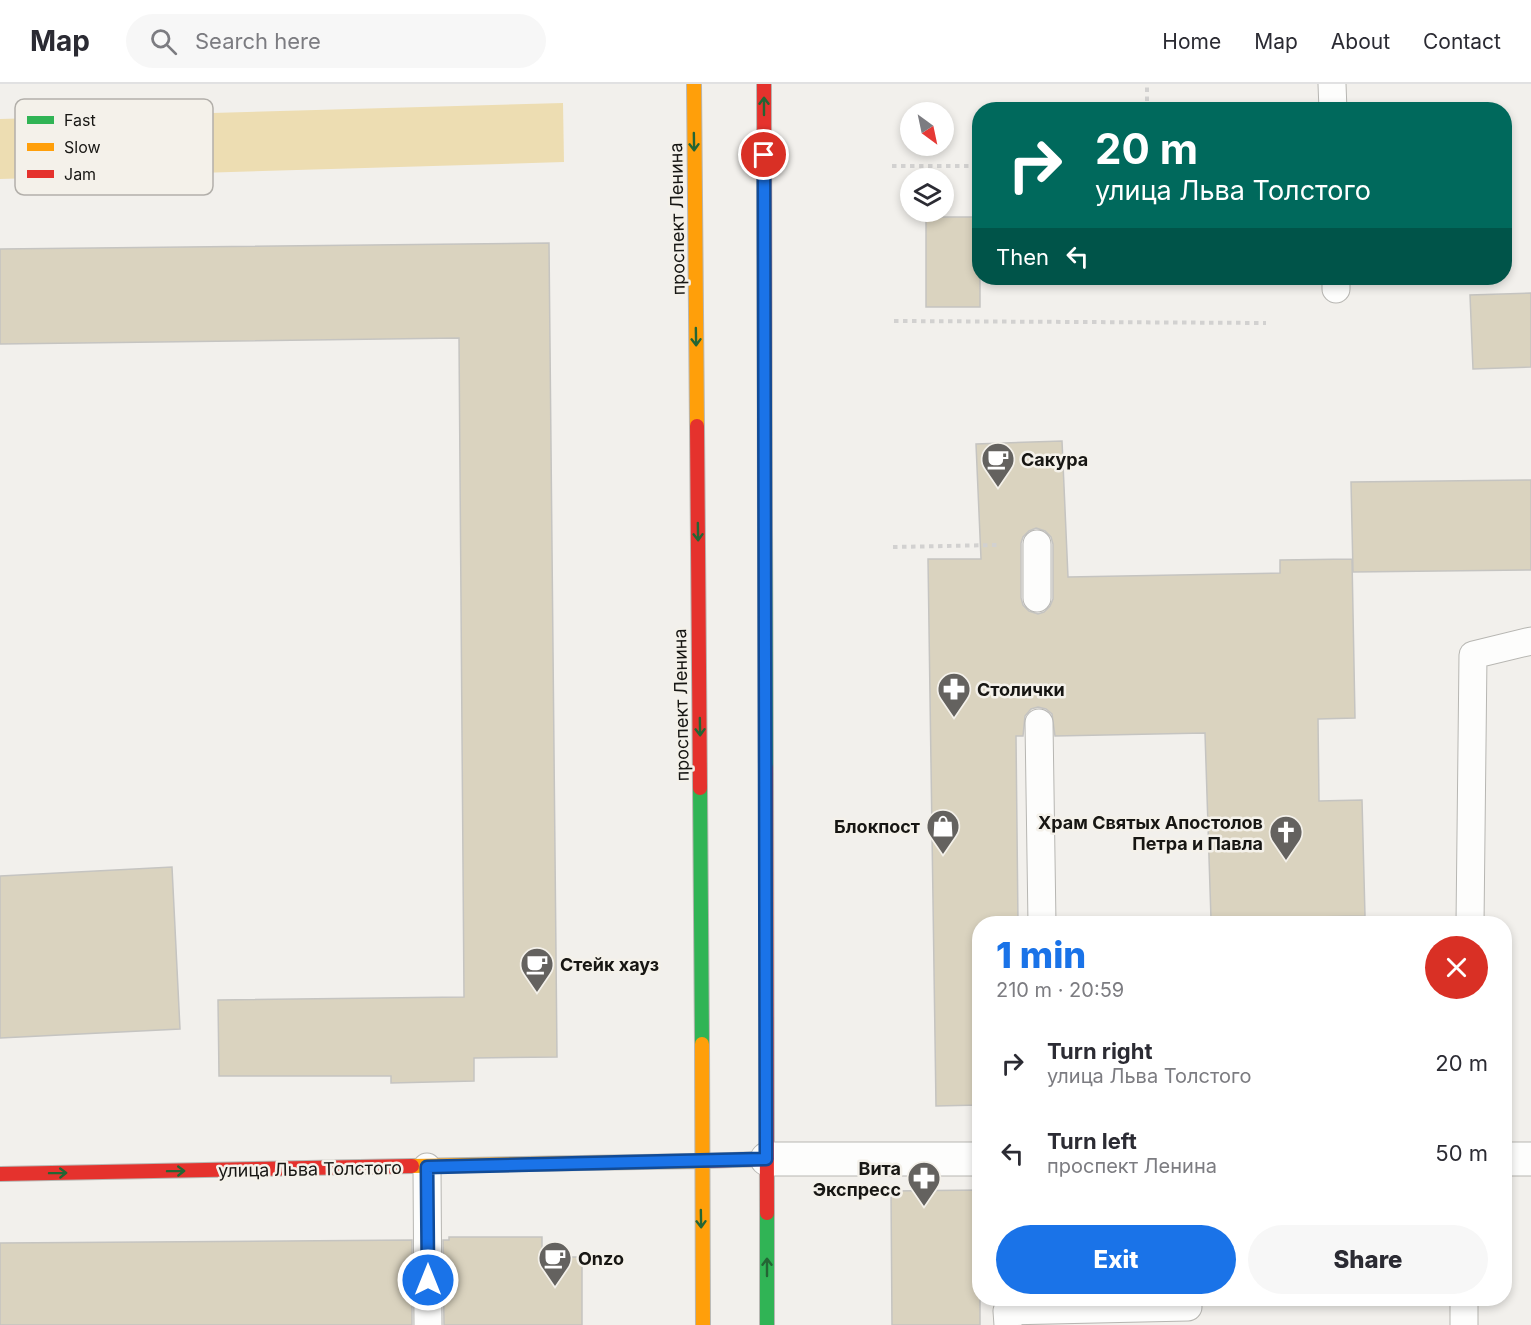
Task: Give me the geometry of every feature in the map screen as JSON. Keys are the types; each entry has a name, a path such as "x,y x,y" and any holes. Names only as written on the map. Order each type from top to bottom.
{"main road":[{"name":"проспект Ленина","path":"694,84 703,1325"},
{"path":"764,84 767,1325"},
{"name":"улица Льва Толстого","path":"0,1174 766,1159"}],"street":[{"name":"улица Льва Толстого","path":"766,1159 972,1159"},
{"path":"1512,1159 1531,1159"}],"lane":[{"path":"1332,84 1333,102"},
{"path":"1037,544 1037,598"},
{"path":"1470,916 1473,655 1531,641"},
{"path":"1039,723 1042,916"},
{"path":"427,1167 428,1325"},
{"path":"1464,1306 1464,1325"},
{"path":"1008,1325 1007,1311 1188,1307"}],"path":[{"path":"1147,84 1147,102"},
{"path":"892,166 972,166"},
{"path":"894,321 1266,324"},
{"path":"893,547 1037,544"}],"shaded area":[{"path":"563,103 564,162 213,173 213,113"},
{"path":"0,119 15,119 15,179 0,179"}],"building":[{"path":"954,217 972,217 972,285 980,285 980,307 926,307 926,222 954,222"},
{"path":"549,243 557,1057 474,1058 474,1081 391,1083 391,1076 219,1076 218,1000 464,997 459,338 0,344 0,249"},
{"path":"1531,293 1531,367 1473,369 1470,295"},
{"path":"1062,441 1068,577 1280,573 1280,560 1352,559 1355,718 1318,719 1319,801 1362,800 1365,916 1211,916 1205,733 1055,736 1052,714 1038,707 1031,709 1025,716 1023,736 1016,736 1018,916 972,916 972,1105 936,1106 928,559 981,559 976,444","holes":["1036,528 1045,531 1051,537 1053,599 1050,606 1038,614 1029,611 1023,605 1021,598 1021,543 1023,537"]},
{"path":"1531,480 1531,570 1353,572 1351,482"},
{"path":"172,867 180,1029 0,1038 0,876"},
{"path":"972,1190 972,1306 980,1306 980,1325 892,1325 891,1191"},
{"path":"449,1237 542,1237 542,1257 582,1257 582,1325 444,1325 443,1240 449,1240"},
{"path":"412,1240 412,1325 0,1325 0,1243"}],"traffic: fast":[{"path":"765,529 766,768"},
{"path":"700,788 702,1044"},
{"path":"767,1213 767,1325"}],"traffic: slow":[{"path":"694,84 697,426"},
{"path":"702,1044 703,1325"},
{"path":"412,1166 701,1161"}],"traffic: jam":[{"path":"764,84 765,529"},
{"path":"697,426 700,788"},
{"path":"766,768 767,1213"},
{"path":"701,1161 767,1159"},
{"path":"0,1174 412,1166"}],"place":[{"name":"Сакура","path":"998,488"},
{"name":"Столички","path":"954,718"},
{"name":"Блокпост","path":"943,855"},
{"name":"Храм Святых Апостолов Петра и Павла","path":"1286,861"},
{"name":"Стейк хауз","path":"537,993"},
{"name":"Вита Экспресс","path":"924,1207"},
{"name":"Onzo","path":"555,1287"}],"route":[{"path":"428,1280 427,1167 766,1159 764,155"}]}
